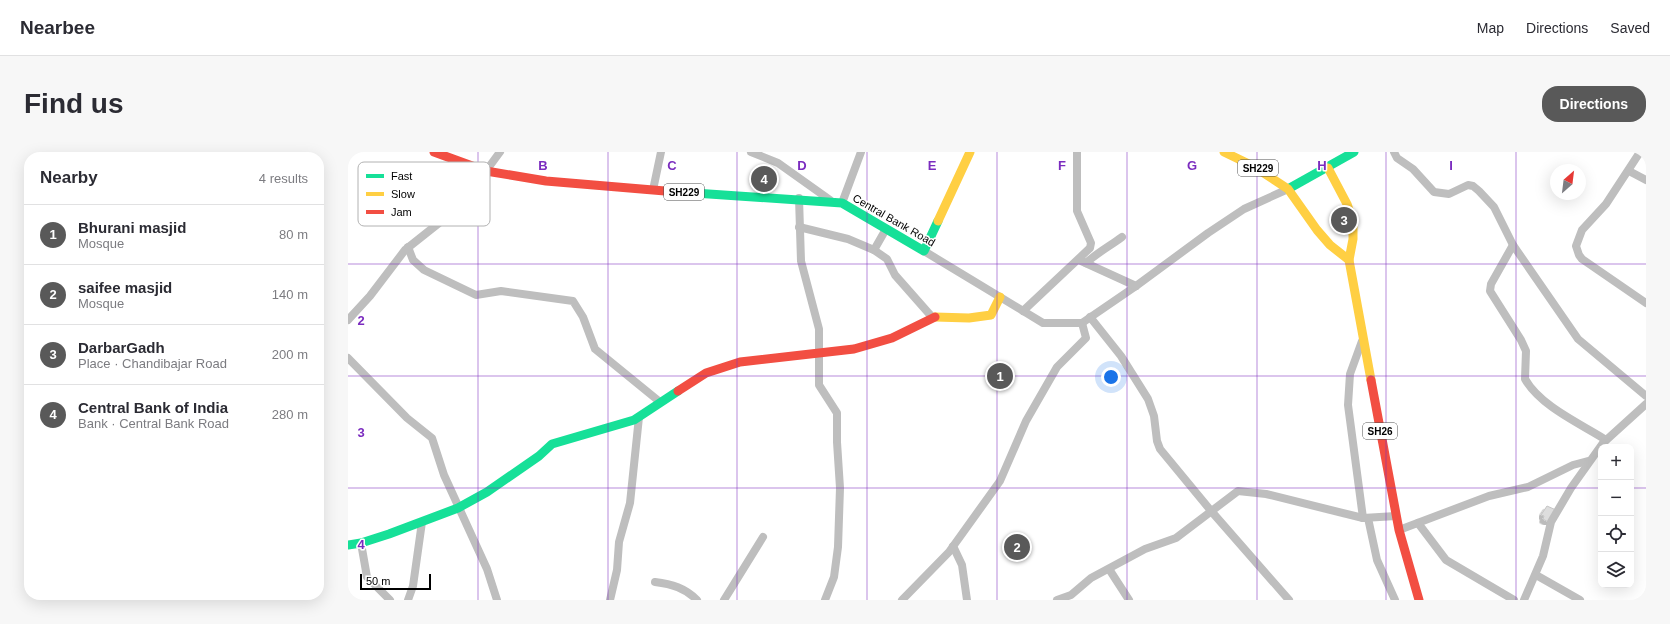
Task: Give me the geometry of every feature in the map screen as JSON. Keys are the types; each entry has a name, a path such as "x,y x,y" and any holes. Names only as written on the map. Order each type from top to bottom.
{"main road":[{"name":"Central Bank Road","path":"434,152 461,162"},
{"path":"924,251 970,152"},
{"name":"SH229","path":"1224,152 1253,166 1288,189"},
{"path":"1349,260 1330,245 1288,189 1328,168 1354,152"},
{"name":"SH26","path":"1328,168 1347,204 1353,221 1354,239 1349,260 1362,341 1399,530 1419,600"},
{"name":"Central Bank Road","path":"490,172 554,182 653,190 799,198 842,203 924,251"},
{"path":"348,545 361,543 458,508 487,492 539,456 552,444 634,420 706,373 740,362 854,349 892,338 932,317 969,318 991,315 1000,297"}],"street":[{"path":"490,166 500,152"},
{"path":"653,190 661,152"},
{"path":"751,152 778,163 831,201"},
{"path":"842,203 861,152"},
{"path":"1077,152 1077,211 1091,245 1082,262"},
{"path":"1394,152 1397,158 1413,169 1434,192 1449,194 1468,185 1473,186 1479,191 1494,207 1513,245 1578,338 1646,396"},
{"path":"1640,152 1606,204 1582,230 1576,246 1578,255 1582,259 1646,303"},
{"path":"1629,171 1646,180"},
{"path":"902,600 954,546 1000,480 1026,421 1057,367 1086,338 1082,323 1244,209 1288,189"},
{"path":"799,198 801,261 819,329 819,385 837,413 840,488 838,547 834,577 825,600"},
{"path":"348,320 408,247 435,226"},
{"path":"799,227 848,239 874,250 887,259 895,275 932,317"},
{"path":"874,250 886,229"},
{"path":"1023,311 1082,262 1097,252 1104,250 1122,237"},
{"path":"1513,245 1491,284 1490,291 1522,340 1526,351 1525,380 1539,396 1551,406 1606,440"},
{"path":"408,247 413,260 424,270 476,295 501,291 573,301 579,310 595,349 660,402"},
{"name":"Central Bank Road","path":"924,251 1043,323 1082,323"},
{"path":"1082,262 1136,286"},
{"path":"1090,317 1121,356 1148,399 1154,416 1157,441 1160,449 1212,512 1289,600"},
{"path":"1362,341 1350,374 1348,398 1365,518 1377,560 1395,600"},
{"path":"348,358 407,418 432,438 444,474 458,508 487,569 497,600"},
{"path":"1524,600 1536,575 1551,522 1588,461 1606,440 1646,404"},
{"path":"610,600 617,570 619,542 630,503 639,417"},
{"path":"1399,530 1489,496 1528,487 1573,465 1588,461"},
{"path":"1057,600 1072,595 1091,578 1145,549 1176,538 1238,491 1244,490 1266,494 1322,509 1365,518 1396,516"},
{"path":"408,600 413,586 422,522"},
{"path":"1418,523 1446,560 1514,600"},
{"path":"724,600 763,537"},
{"path":"361,543 367,577 390,600"},
{"path":"954,546 962,565 967,600"},
{"path":"1109,569 1129,600"},
{"path":"1536,575 1580,600"},
{"path":"655,582 673,585 688,592 696,600 701,600"}],"building":[{"path":"1547,506 1556,510 1550,523 1543,519 1544,516 1541,515"}],"traffic: fast":[{"path":"1288,189 1354,152"},
{"path":"665,191 842,203 924,251 938,221"},
{"path":"348,545 361,543 389,534 458,508 487,492 539,456 552,444 634,420 678,391"}],"traffic: slow":[{"path":"938,221 970,152"},
{"path":"1224,152 1253,166 1288,189 1317,230 1330,245 1349,260"},
{"path":"1328,168 1347,204 1353,221 1353,239 1349,260 1371,380"},
{"path":"935,317 969,318 991,315 1000,297"}],"traffic: jam":[{"path":"434,152 461,162"},
{"path":"490,172 546,181 665,191"},
{"path":"678,391 706,373 740,362 854,349 892,338 935,317"},
{"path":"1371,380 1399,530 1419,600"}],"place":[{"name":"Central Bank of India","path":"764,179"},
{"name":"DarbarGadh","path":"1344,220"},
{"name":"Bhurani masjid","path":"1000,376"},
{"name":"saifee masjid","path":"1017,547"}]}
